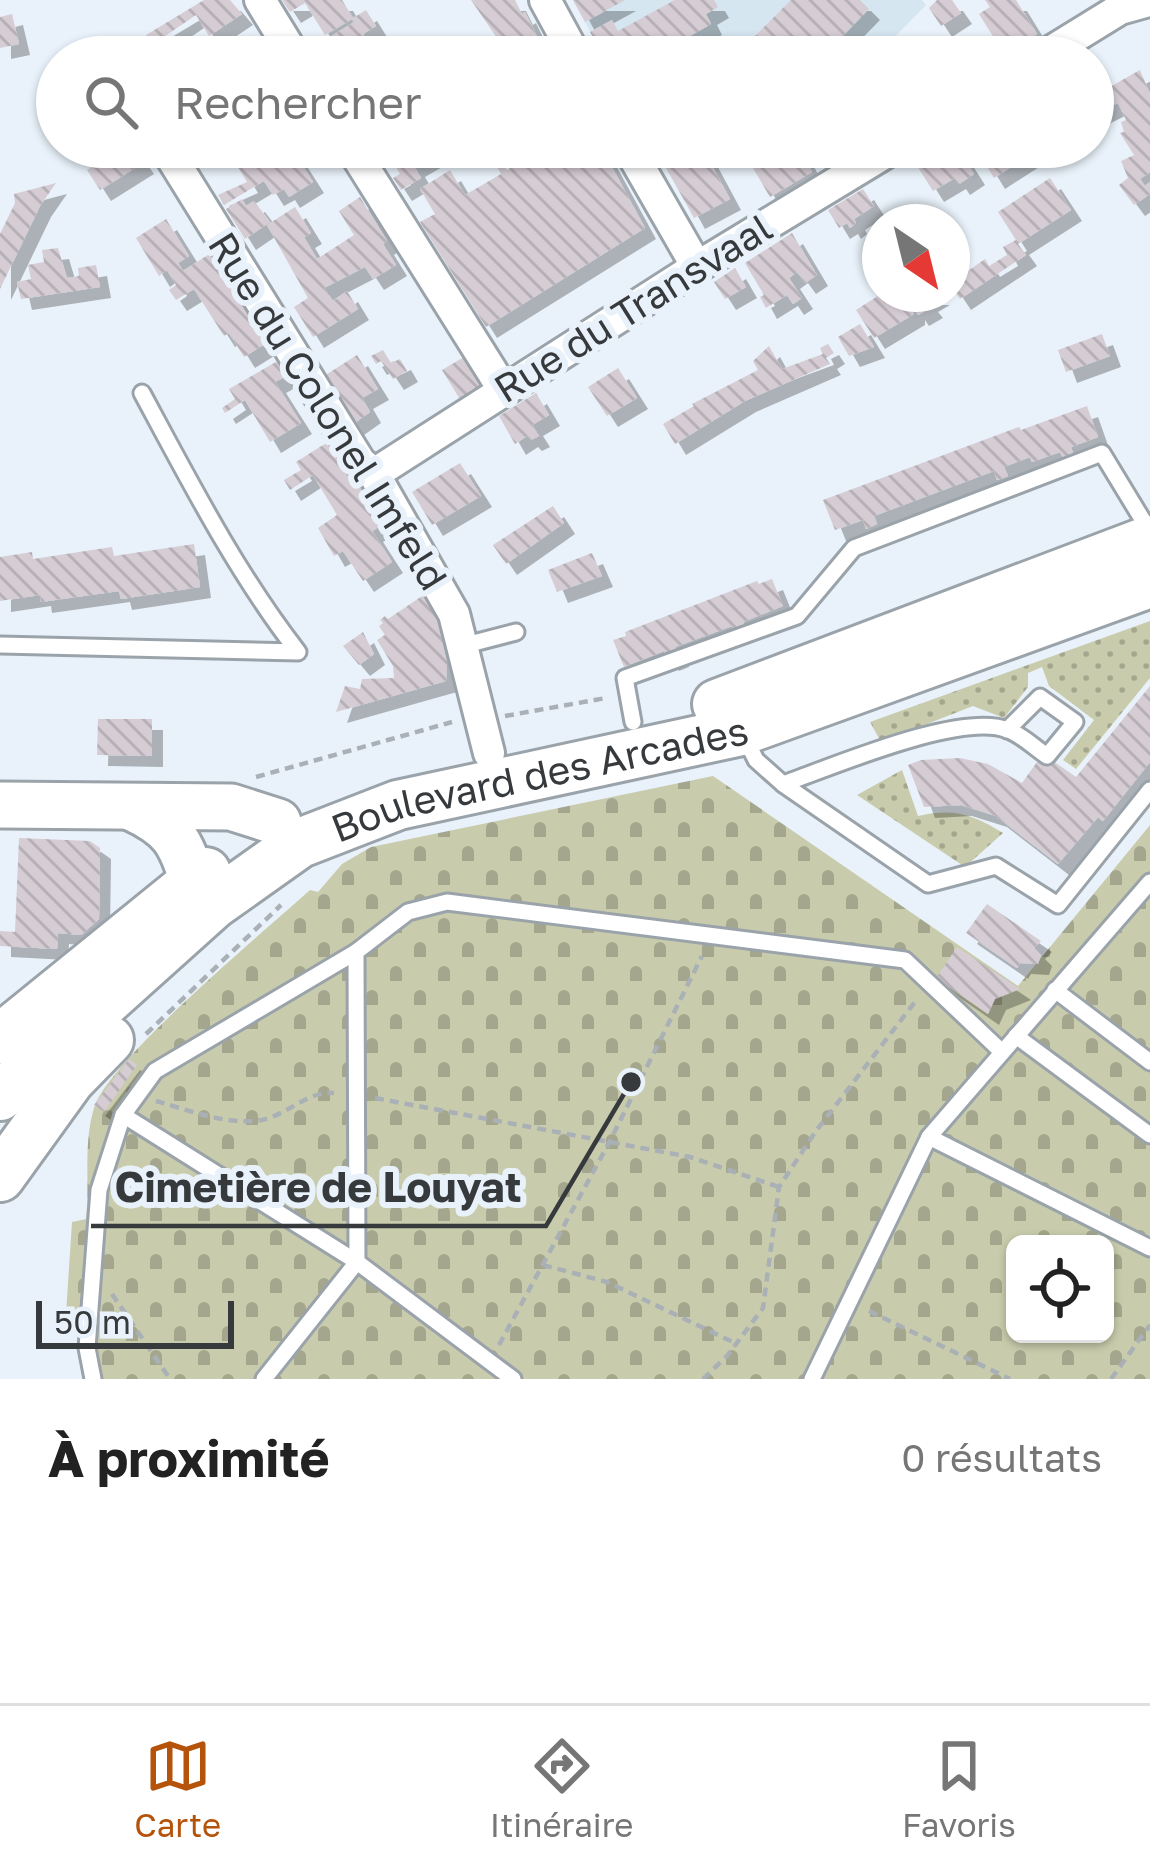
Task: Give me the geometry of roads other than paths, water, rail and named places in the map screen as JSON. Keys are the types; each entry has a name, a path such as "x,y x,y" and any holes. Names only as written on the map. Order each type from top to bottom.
{"main road":[{"name":"Boulevard des Arcades","path":"0,1039 193,882 485,736 630,708 730,701 1150,536"},
{"name":"Boulevard des Arcades","path":"0,1096 289,832 742,731 1150,583"},
{"path":"0,1177 70,1079 289,832"}],"street":[{"path":"260,0 281,36"},
{"path":"544,0 564,36"},
{"path":"1076,36 1120,9 1146,6"},
{"name":"Rue du Colonel Imfeld","path":"178,168 360,462 374,473 454,614 485,736"},
{"path":"364,168 503,389"},
{"path":"640,168 697,267"},
{"name":"Rue du Transvaal","path":"374,473 860,168"},
{"name":"Boulevard des Arcades","path":"0,805 230,807 289,832"},
{"path":"134,808 165,824 182,850 193,882"}],"lane":[{"path":"0,645 298,652 267,613 216,530 142,393"},
{"path":"630,708 625,678 796,616 854,548 1102,453 1150,536"},
{"path":"462,646 516,632"},
{"path":"783,784 943,730 987,726 1007,730"},
{"path":"742,731 756,760 783,784 928,884 997,866 1058,905 1150,790"},
{"path":"812,1379 929,1137 1150,882"},
{"path":"93,1379 87,1348 99,1190 123,1115 155,1071 356,952 408,912 447,902 905,959 1003,1052"},
{"path":"264,1379 357,1262 356,952"},
{"path":"1055,990 1150,1062"},
{"path":"1016,1036 1150,1135"},
{"path":"123,1115 357,1262 513,1379"},
{"path":"929,1137 1150,1248"}],"place":[{"name":"Cimetière de Louyat","path":"631,1082"}]}
